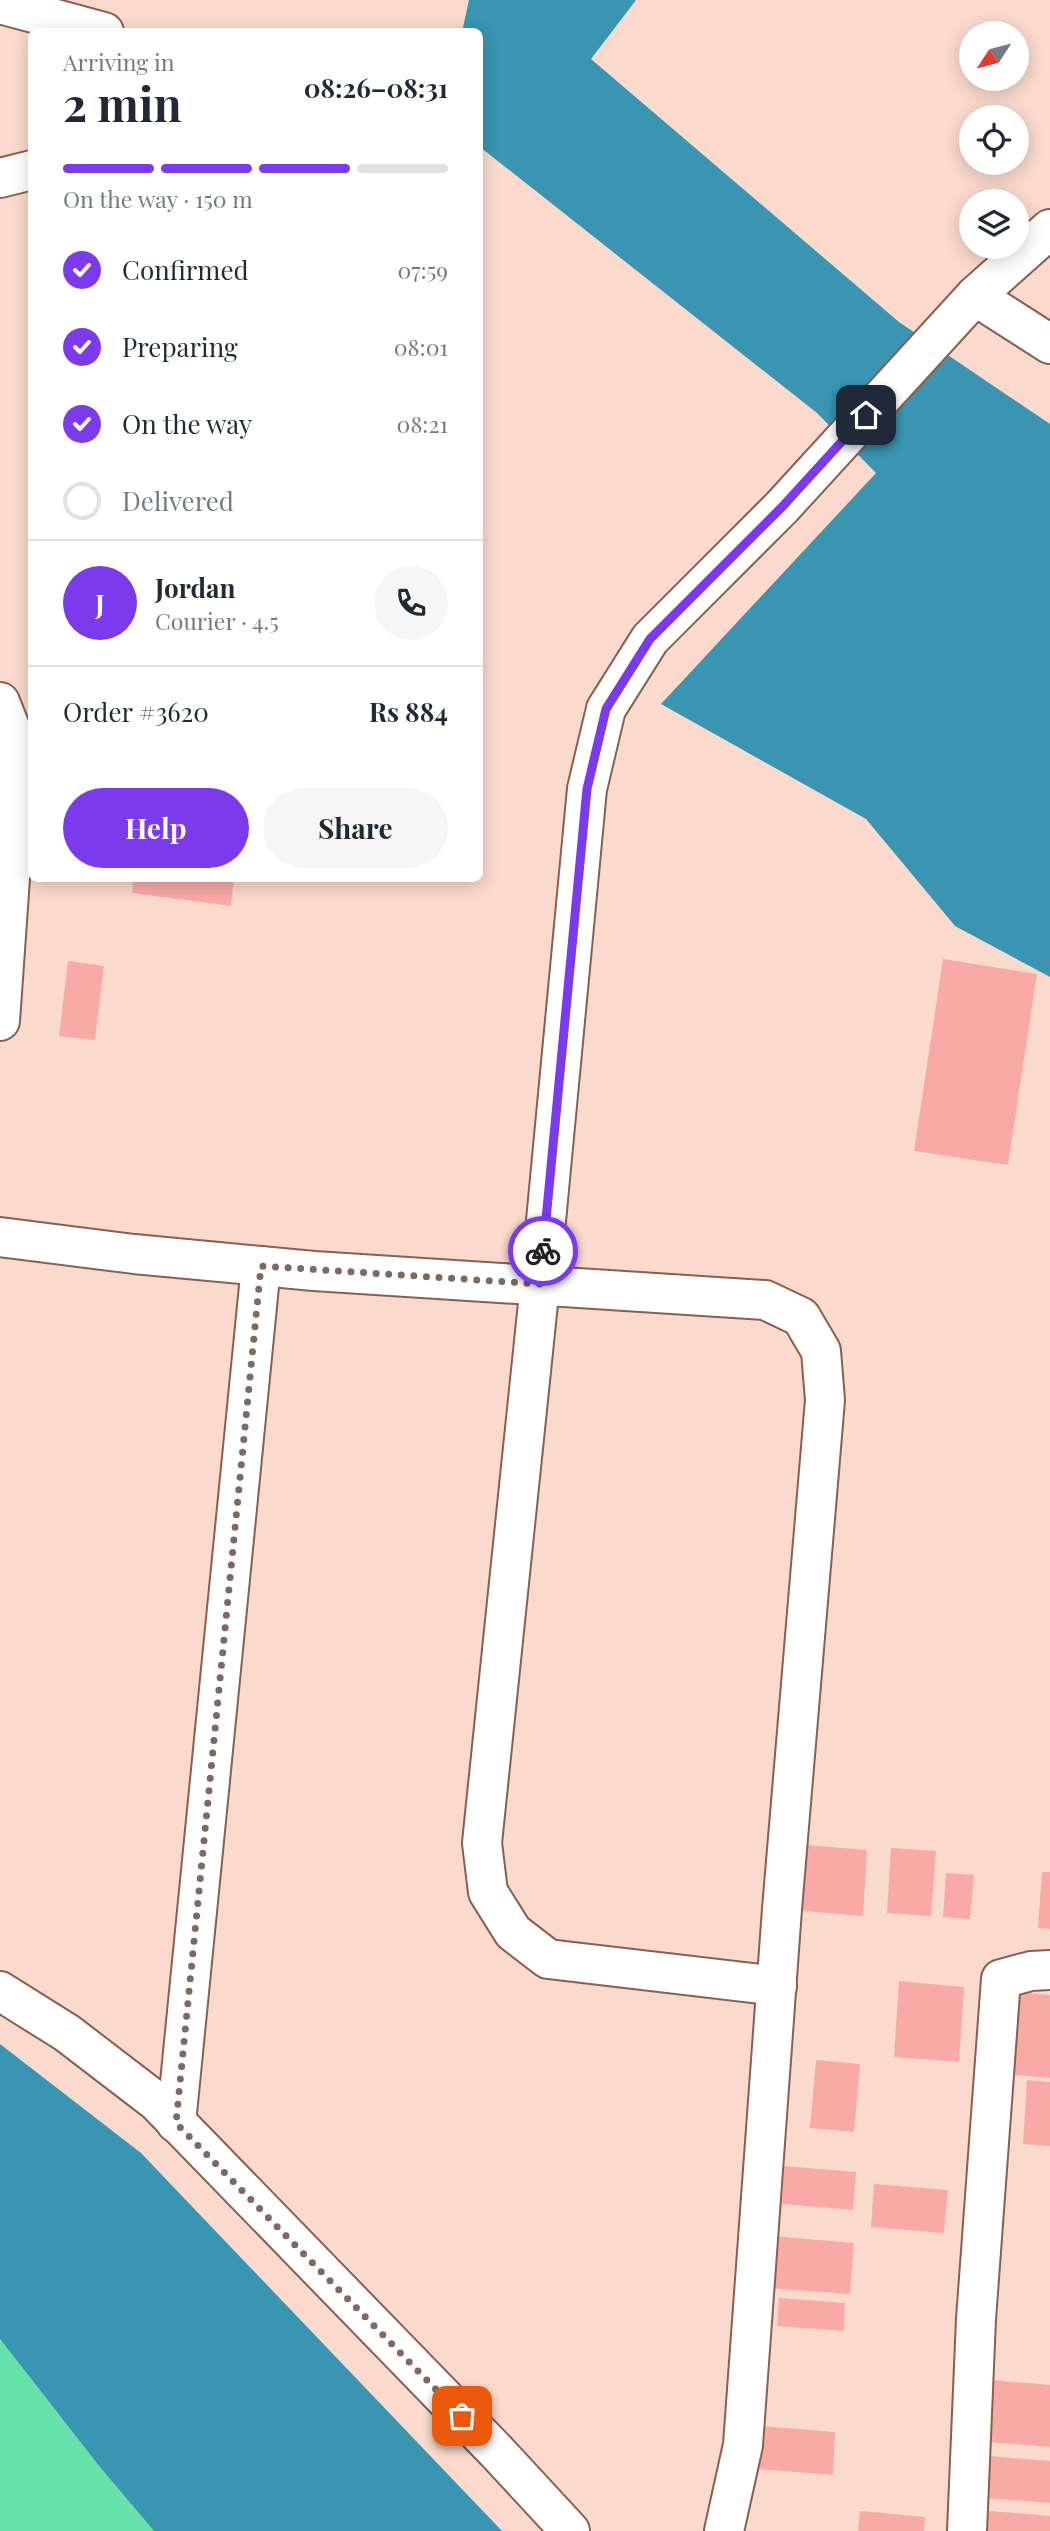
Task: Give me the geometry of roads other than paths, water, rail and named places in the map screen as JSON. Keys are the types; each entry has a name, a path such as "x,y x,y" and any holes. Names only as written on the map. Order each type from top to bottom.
{"street":[{"path":"0,4 89,28"},
{"path":"0,178 28,171"},
{"path":"777,1986 548,1959 513,1931 488,1892 482,1843 540,1284 587,789 606,709 650,639 782,507 975,296 1050,229"},
{"path":"975,296 1050,344"},
{"path":"0,702 25,750 0,1021"},
{"path":"0,1237 261,1266 765,1300 801,1317 821,1351 825,1399 743,2445 724,2531"},
{"path":"176,2123 261,1266"},
{"path":"967,2531 976,2319 1001,1979 1031,1971 1050,1970"},
{"path":"0,1991 67,2033 158,2102 498,2452 570,2531"}],"water":[{"path":"469,0 636,0 591,59 899,322 1050,424 1050,977 955,926 866,819 661,704 876,473 817,413 483,149 483,28 463,28"},
{"path":"0,2044 141,2153 502,2531 154,2531 99,2466 0,2339"}]}
